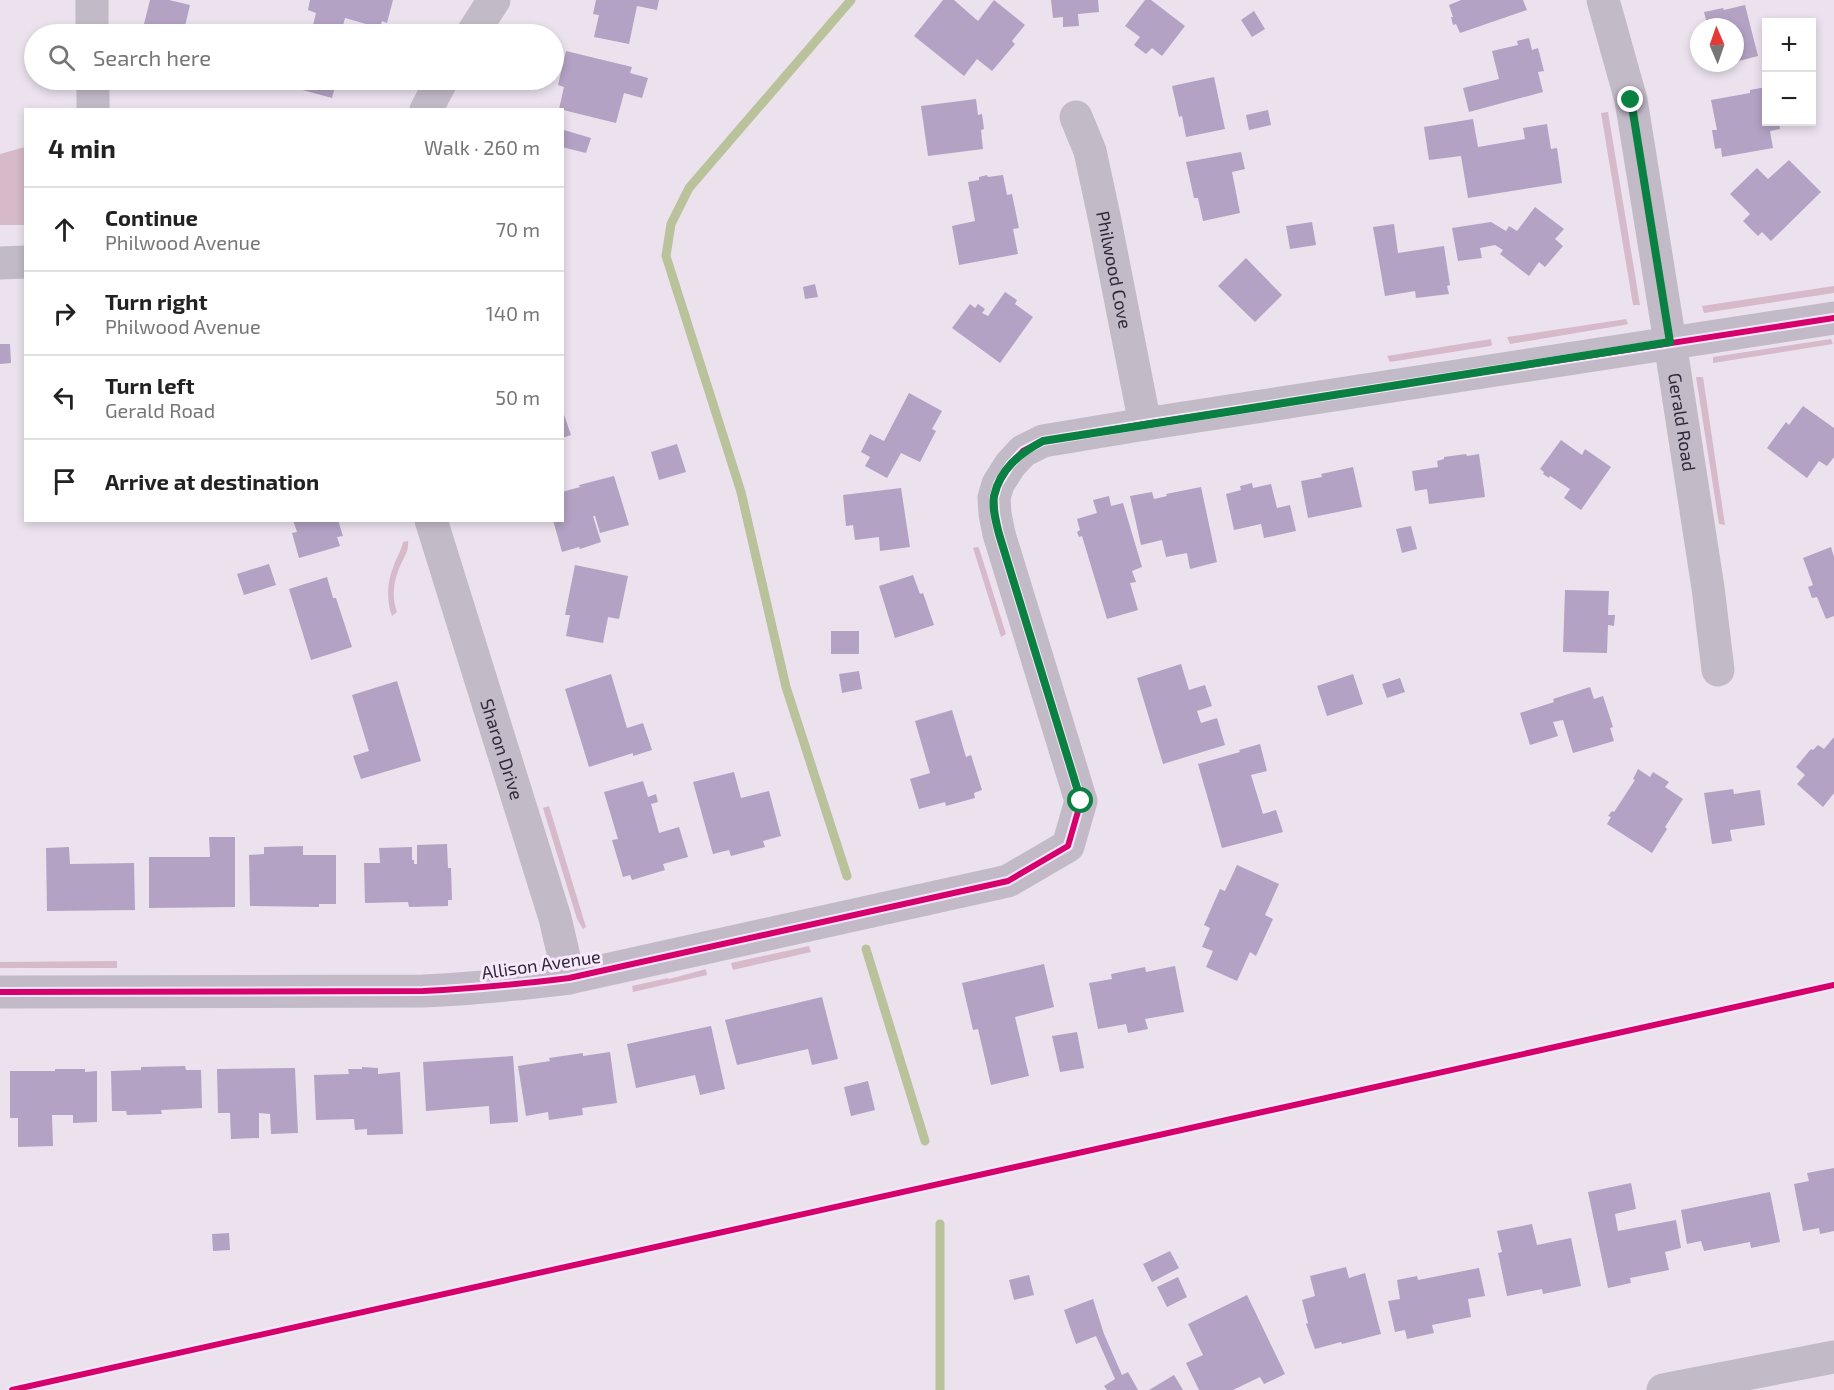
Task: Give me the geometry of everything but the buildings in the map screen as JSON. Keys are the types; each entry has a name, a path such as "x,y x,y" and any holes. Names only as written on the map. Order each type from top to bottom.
{"street":[{"path":"92,0 92,24"},
{"path":"478,24 494,0"},
{"name":"Gerald Road","path":"1603,0 1631,100 1708,588 1718,670"},
{"path":"93,90 93,108"},
{"path":"427,108 437,90"},
{"name":"Philwood Cove","path":"1076,117 1090,151 1144,424"},
{"path":"0,263 24,262"},
{"path":"1144,424 1834,318"},
{"name":"Allison Avenue","path":"0,992 423,991 482,988 569,978 1008,881 1068,846 1081,801 999,534 994,498 998,484 1010,465 1023,451 1043,441 1144,424"},
{"name":"Sharon Drive","path":"432,522 555,918 569,978"},
{"path":"1663,1390 1834,1357"}],"shaded area":[{"path":"1608,112 1640,305 1633,305 1601,113"},
{"path":"24,147 24,225 0,225 0,154"},
{"path":"1834,286 1834,293 1704,313 1702,306"},
{"path":"1626,319 1628,324 1624,325 1510,344 1507,337"},
{"path":"1491,339 1492,345 1490,346 1390,362 1387,356"},
{"path":"1831,339 1833,344 1713,363 1713,357"},
{"path":"1696,377 1703,377 1725,525 1719,524"},
{"path":"408,541 395,582 394,600 397,612 392,616 388,597 390,578 403,542"},
{"path":"977,547 1006,634 1001,637 973,548"},
{"path":"549,806 586,927 583,929 577,919 543,808"},
{"path":"809,946 811,952 733,970 731,963"},
{"path":"117,961 117,968 0,968 0,962"},
{"path":"706,969 707,975 633,992 632,986"}],"waterway":[{"path":"847,876 786,687 741,492 666,256 671,224 689,188 851,0"},
{"path":"866,949 925,1141"},
{"path":"940,1224 940,1390"}],"cycle path":[{"path":"0,992 423,991 478,988 569,978 1008,881 1068,846 1081,801 999,534 995,514 994,498 998,484 1010,465 1023,451 1043,441 1145,424 1834,318"},
{"path":"12,1390 1834,985"}],"route":[{"path":"1081,801 999,534 994,498 998,484 1010,465 1023,451 1043,441 1670,342 1631,100"}]}
